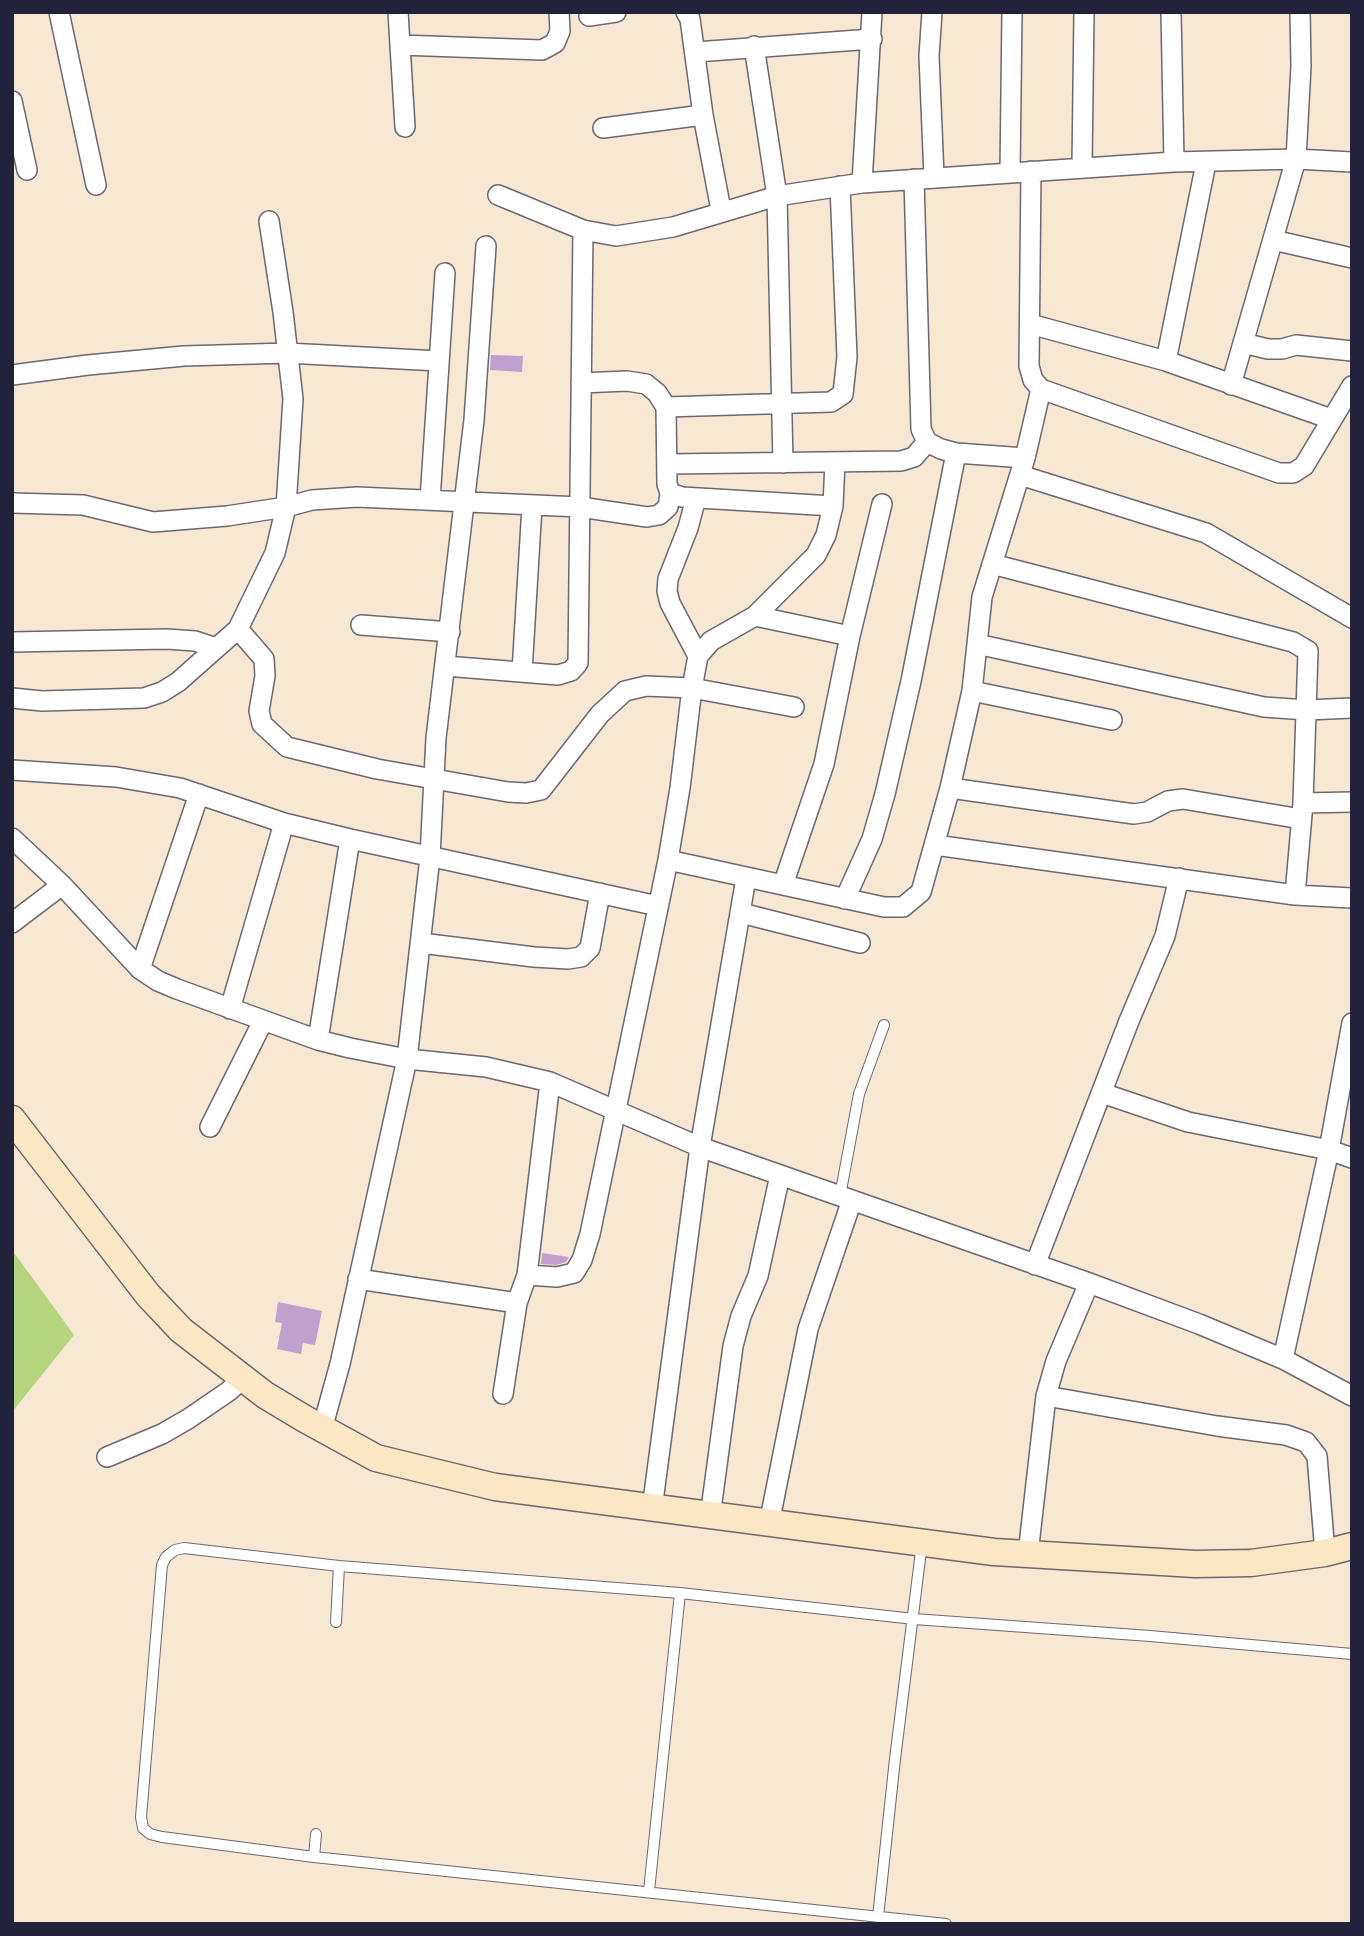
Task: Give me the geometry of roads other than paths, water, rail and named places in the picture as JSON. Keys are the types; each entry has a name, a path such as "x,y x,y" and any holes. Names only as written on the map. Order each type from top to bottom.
{"main road":[{"path":"12,1119 148,1294 181,1330 265,1395 376,1458 495,1487 710,1517 1028,1554 1195,1564 1251,1563 1325,1553 1352,1546"}],"street":[{"path":"59,12 96,185"},
{"path":"398,12 405,127"},
{"path":"400,45 542,50 555,43 560,31 559,12"},
{"path":"589,16 616,12"},
{"path":"686,12 690,19 696,52 703,115 721,211"},
{"path":"862,183 872,12"},
{"path":"932,12 929,56 934,177"},
{"path":"1010,172 1012,12"},
{"path":"1082,167 1084,12"},
{"path":"1171,12 1174,162"},
{"path":"1231,385 1296,159 1301,66 1300,12"},
{"path":"696,52 872,39"},
{"path":"754,46 777,196 783,463"},
{"path":"12,101 27,170"},
{"path":"603,128 703,115"},
{"path":"498,195 583,230 616,236 673,227 777,196 862,183 1174,162 1296,159 1352,162"},
{"path":"1166,361 1206,163"},
{"path":"1031,171 1029,366 1032,380 1041,389 1279,473 1293,473 1304,466 1352,386"},
{"path":"914,179 919,415 927,442 956,453 1022,467 1206,533 1352,618"},
{"path":"666,407 831,402 843,394 847,357 840,186"},
{"path":"12,698 42,701 144,698 162,692 178,682 238,629 275,553 286,507 293,399 284,312 269,221"},
{"path":"445,666 558,675 571,671 578,663 583,230"},
{"path":"1273,240 1352,258"},
{"path":"322,1429 340,1364 407,1059 430,857 436,738 478,369 486,246"},
{"path":"430,500 445,274"},
{"path":"1030,324 1166,361 1331,419"},
{"path":"1243,343 1268,349 1304,345 1352,351"},
{"path":"12,375 184,356 287,353 439,361"},
{"path":"12,503 83,505 153,523 227,516 312,500 357,497 580,508 647,517 659,515 668,506 670,493 667,484 666,407 657,393 646,384 626,381 581,383"},
{"path":"668,860 884,907 903,907 921,892 950,788 972,691 982,597 1022,467 1041,389"},
{"path":"668,464 901,461 914,457 927,442"},
{"path":"845,899 872,839 885,793 911,681 956,453"},
{"path":"527,1275 557,1278 574,1273 582,1260 590,1234 668,860 698,656 711,641 755,616 816,555 827,536 833,506 835,462"},
{"path":"670,493 682,497 833,506"},
{"path":"696,498 688,528 668,579 667,591 670,603 698,656"},
{"path":"783,885 824,764 850,636 882,504"},
{"path":"522,672 532,506"},
{"path":"992,564 1293,642 1308,651 1302,811 1295,895"},
{"path":"755,616 850,636"},
{"path":"361,625 450,632"},
{"path":"238,629 264,659 265,677 259,711 262,724 288,747 377,769 508,792 541,790 600,714 625,691 646,687 692,688 794,707"},
{"path":"12,642 167,639 195,641 216,648"},
{"path":"977,644 1264,707 1352,708"},
{"path":"972,691 1112,720"},
{"path":"12,770 116,778 180,788 284,823 658,906"},
{"path":"950,788 1134,814 1168,801 1183,799 1302,811 1352,802"},
{"path":"140,969 199,794"},
{"path":"230,1009 284,823"},
{"path":"12,838 62,885 140,969 167,985 318,1040 407,1059 486,1067 550,1082 615,1108 699,1147 1089,1283 1283,1359 1352,1396"},
{"path":"318,1040 350,839"},
{"path":"935,845 1295,895 1352,898"},
{"path":"652,1509 699,1147 746,878"},
{"path":"1035,1265 1165,936 1179,878"},
{"path":"12,923 62,885"},
{"path":"421,943 534,957 581,957 590,948 600,893"},
{"path":"741,913 860,943"},
{"path":"210,1128 263,1021"},
{"path":"1283,1359 1349,1058 1352,1023"},
{"path":"503,1394 517,1303 527,1275 550,1082"},
{"path":"1102,1093 1188,1122 1329,1150 1352,1158"},
{"path":"710,1517 733,1346 741,1316 758,1276 780,1175"},
{"path":"769,1524 808,1329 846,1198"},
{"path":"358,1279 517,1303"},
{"path":"1028,1554 1046,1396 1056,1361 1089,1283"},
{"path":"107,1457 162,1434 188,1419 243,1378"},
{"path":"1046,1396 1217,1426 1286,1435 1306,1442 1317,1456 1325,1553"}],"lane":[{"path":"846,1198 859,1094 884,1025"},
{"path":"878,1917 922,1543"},
{"path":"946,1924 314,1857 163,1838 150,1834 143,1828 141,1817 162,1565 166,1557 175,1550 184,1548 339,1566 680,1593 914,1619 1352,1654"},
{"path":"336,1622 339,1566"},
{"path":"649,1891 680,1593"},
{"path":"314,1857 316,1835"}]}
